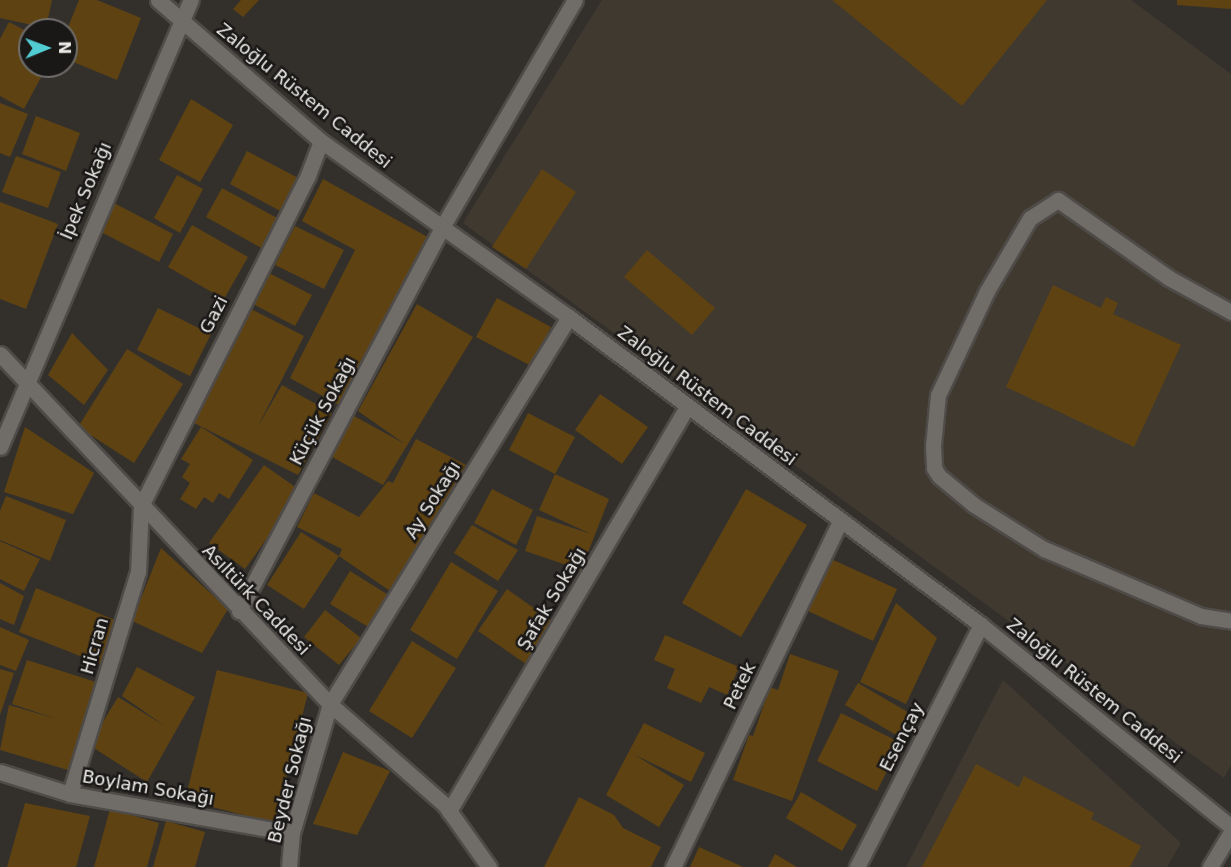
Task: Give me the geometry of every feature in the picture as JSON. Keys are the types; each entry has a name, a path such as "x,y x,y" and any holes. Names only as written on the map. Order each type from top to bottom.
{"street":[{"name":"Zaloğlu Rüstem Caddesi","path":"158,0 321,141 441,229 569,317 981,626 1231,826"},
{"name":"İpek Sokağı","path":"0,447 27,378 191,0"},
{"name":"Küçük Sokağı","path":"239,610 441,229 575,0"},
{"name":"Gazi","path":"141,506 308,175 321,141"},
{"path":"1231,312 1169,278 1058,200 1030,218 987,291 938,395 933,446 934,468 939,476 974,506 1044,549 1201,616 1231,621"},
{"name":"Ay Sokağı","path":"330,704 569,317"},
{"name":"Asıltürk Caddesi","path":"0,354 27,378 141,506 330,704 449,811 489,867"},
{"name":"Şafak Sokağı","path":"449,811 688,406"},
{"name":"Hicran","path":"70,794 138,572 141,506"},
{"name":"Petek","path":"673,867 840,521"},
{"name":"Esençay","path":"857,867 981,626"},
{"name":"Beyder Sokağı","path":"289,867 292,833 330,704"},
{"name":"Boylam Sokağı","path":"0,772 70,794 292,833"},
{"path":"1210,867 1231,832"}],"shaded area":[{"path":"602,0 1131,0 1231,74 1231,765 1224,778 463,223"},
{"path":"1003,680 1181,843 1167,867 906,867"}],"building":[{"path":"0,0 52,0 48,18 18,18 18,22 0,18"},
{"path":"79,0 97,0 141,18 117,80 78,64 78,18 72,18"},
{"path":"241,0 259,0 243,17 233,9"},
{"path":"832,0 1047,0 962,106"},
{"path":"1177,0 1231,0 1231,9 1177,5"},
{"path":"9,22 18,27 18,78 41,78 24,109 0,96 0,39"},
{"path":"191,99 233,125 200,182 159,160"},
{"path":"0,103 28,114 10,157 0,153"},
{"path":"36,116 80,133 66,171 22,154"},
{"path":"247,151 302,180 284,213 230,184"},
{"path":"16,156 61,172 48,208 2,192"},
{"path":"542,169 576,192 526,269 492,247"},
{"path":"177,175 203,189 180,233 154,218"},
{"path":"323,179 433,240 339,405 290,378 355,250 302,221"},
{"path":"222,188 279,219 263,249 206,217"},
{"path":"0,202 58,224 26,309 0,299"},
{"path":"114,203 173,234 159,262 99,231"},
{"path":"192,225 248,257 224,299 168,267"},
{"path":"295,226 344,250 324,289 275,265"},
{"path":"647,250 715,308 692,335 624,277"},
{"path":"269,273 312,295 295,326 253,304"},
{"path":"1053,285 1101,308 1106,297 1118,303 1113,314 1181,345 1134,447 1006,387"},
{"path":"497,298 551,327 531,366 476,337"},
{"path":"417,304 473,337 383,485 332,457 354,416 405,444 358,411"},
{"path":"158,308 211,334 190,376 137,350"},
{"path":"249,308 304,336 257,428 282,385 332,413 298,475 194,423"},
{"path":"72,333 108,370 84,405 48,375"},
{"path":"127,349 183,384 134,463 78,427"},
{"path":"600,394 648,427 622,464 575,430"},
{"path":"528,413 575,437 555,474 509,450"},
{"path":"25,427 94,473 73,514 4,492"},
{"path":"201,427 253,460 229,499 219,493 213,503 204,497 196,509 180,499 190,483 182,477 190,464 181,459"},
{"path":"416,439 466,465 390,591 339,556 342,549 297,527 314,493 359,517 388,481 393,483"},
{"path":"264,465 301,491 245,569 209,543"},
{"path":"555,474 609,499 581,570 525,551 537,516 591,534 539,510"},
{"path":"492,489 533,510 516,545 474,523"},
{"path":"746,489 807,525 741,637 682,603"},
{"path":"6,496 66,520 50,561 0,540 0,511"},
{"path":"472,525 518,550 498,581 454,553"},
{"path":"301,532 339,556 304,609 267,585"},
{"path":"0,541 40,559 24,591 0,579"},
{"path":"161,548 228,609 202,653 132,621"},
{"path":"831,559 897,589 873,641 808,611"},
{"path":"451,562 498,591 457,659 410,630"},
{"path":"350,571 390,596 370,628 330,604"},
{"path":"0,583 24,596 14,625 0,619"},
{"path":"36,588 120,622 103,665 19,632"},
{"path":"507,589 555,623 526,664 478,631"},
{"path":"896,603 937,638 906,704 860,682"},
{"path":"325,610 361,638 339,665 304,637"},
{"path":"0,627 29,640 16,671 0,665"},
{"path":"665,635 739,667 727,695 709,687 701,703 667,688 675,669 654,660"},
{"path":"412,641 456,668 412,738 369,711"},
{"path":"790,654 839,671 792,801 733,780 749,735 753,736 770,687 778,690"},
{"path":"27,660 96,682 68,770 0,750 9,705 57,719 12,704"},
{"path":"137,667 195,697 147,782 89,745 118,697 165,726 122,696"},
{"path":"0,669 14,673 0,715"},
{"path":"217,670 308,693 275,823 185,800"},
{"path":"858,683 911,714 898,736 845,705"},
{"path":"841,713 901,743 877,791 817,761"},
{"path":"644,723 705,753 691,782 635,755 684,785 659,827 606,795"},
{"path":"343,752 390,771 357,835 313,824"},
{"path":"976,764 1019,787 1024,776 1094,813 1091,819 1141,846 1130,867 922,867"},
{"path":"801,792 857,825 842,851 786,818"},
{"path":"579,797 614,815 623,828 661,847 651,867 544,867"},
{"path":"25,803 90,816 76,867 7,867"},
{"path":"110,809 159,823 147,867 94,867"},
{"path":"166,821 205,832 195,867 153,867"},
{"path":"699,847 743,867 690,867"},
{"path":"775,854 797,867 768,867"}]}
